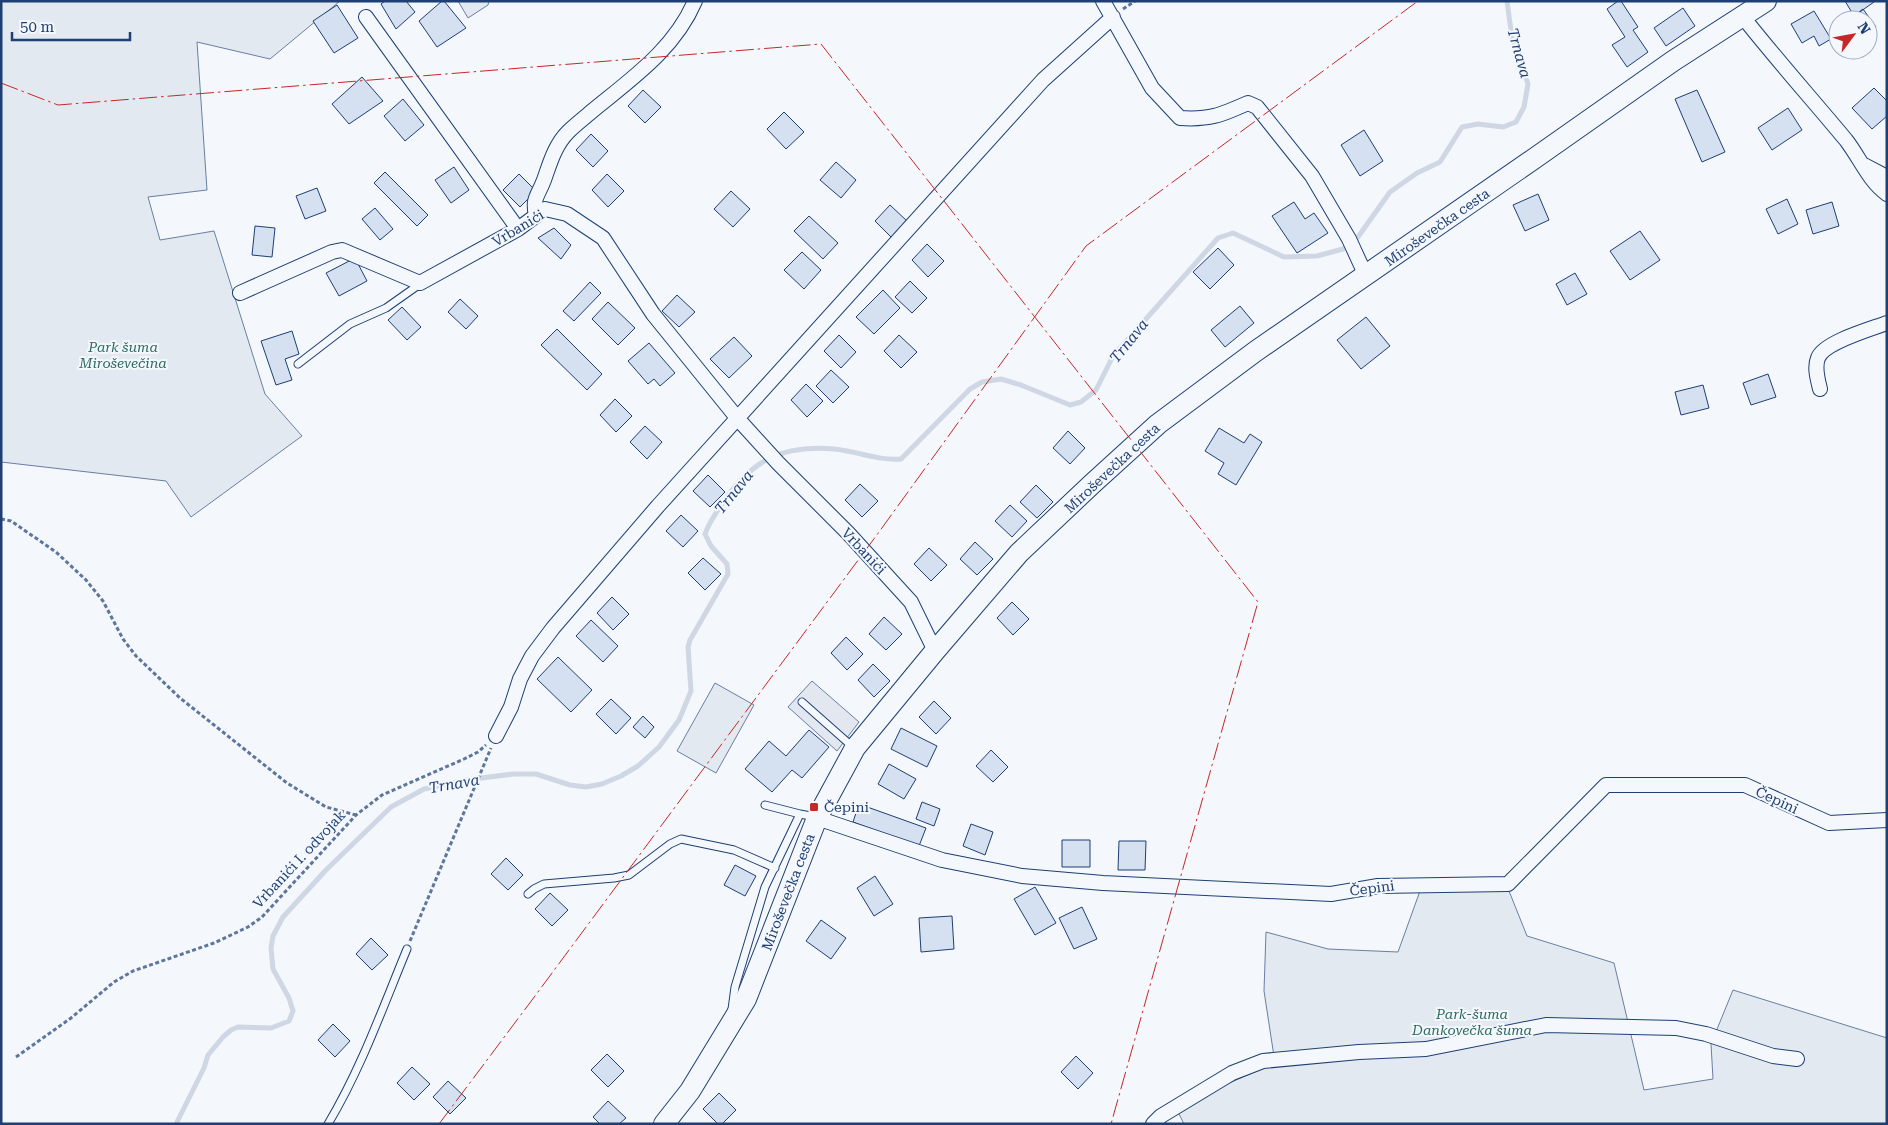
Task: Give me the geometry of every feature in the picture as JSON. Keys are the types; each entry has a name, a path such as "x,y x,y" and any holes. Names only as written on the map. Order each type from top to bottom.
{"main road":[{"name":"Miroševečka cesta","path":"664,1124 690,1091 746,1000 808,816 855,748 1019,553 1158,424 1256,351 1673,61 1766,1"}],"street":[{"path":"536,216 533,203 544,181 552,156 567,133 650,65 674,38 688,17 695,1"},
{"path":"1103,1 1152,88 1180,118 1203,119 1248,103 1257,107 1312,176 1351,244 1366,276"},
{"path":"366,17 518,229"},
{"path":"496,736 511,707 520,679 532,656 553,628 658,506 1043,80 1112,17"},
{"path":"1742,17 1847,142 1864,165 1871,179 1887,194"},
{"path":"1864,165 1887,177"},
{"name":"Vrbanići","path":"420,283 518,229 545,209 567,214 603,238 653,314 738,419 778,463 848,533 911,602 935,651"},
{"path":"240,294 332,252 342,250 420,283"},
{"path":"1820,389 1817,363 1818,357 1826,349 1855,334 1887,323"},
{"name":"Čepini","path":"808,816 942,860 1022,876 1103,884 1331,894 1378,886 1508,884 1606,786 1745,785 1829,823 1887,820"},
{"path":"1153,1124 1161,1116 1232,1073 1263,1061 1359,1052 1426,1049 1546,1025 1676,1028 1706,1034 1773,1056 1797,1059"}],"lane":[{"path":"298,364 350,324 386,308 420,283"},
{"path":"802,702 855,748"},
{"path":"730,1027 734,987 765,887 808,816 765,805"},
{"path":"528,894 544,884 629,875 670,844 681,839 734,850 775,868"},
{"path":"328,1124 339,1106 366,1048 407,948"}],"path":[{"path":"1,519 11,521 56,552 86,580 103,601 123,638 136,656 180,698 287,783 326,807 356,815"},
{"path":"407,948 496,736"},
{"name":"Vrbanići I. odvojak","path":"16,1057 71,1018 114,982 133,971 214,944 248,927 262,917 356,815 382,795 478,752 496,736"}],"green space":[{"name":"Park šuma Miroševečina","path":"1,1 340,1 270,59 197,42 207,190 148,197 160,240 214,231 265,394 302,436 191,517 166,481 1,462"},
{"path":"458,1 489,1 488,5 468,18"},
{"path":"715,683 754,705 716,773 677,751"},
{"name":"Park-šuma Dankovečka šuma","path":"1420,891 1509,891 1527,936 1614,963 1644,1090 1713,1079 1711,1044 1733,990 1887,1038 1887,1124 1184,1124 1178,1112 1218,1088 1275,1063 1264,991 1266,932 1328,949 1398,952"}],"shaded area":[{"path":"812,681 859,722 837,751 788,707"}],"building":[{"path":"385,1 406,1 415,12 396,29 381,4"},
{"path":"442,1 466,28 437,47 419,21"},
{"path":"1621,1 1638,27 1633,30 1648,52 1627,67 1612,45 1625,37 1607,9"},
{"path":"1845,1 1874,1 1863,10 1850,10"},
{"path":"337,5 358,38 334,53 313,21"},
{"path":"1683,8 1695,26 1666,46 1654,28"},
{"path":"1814,11 1828,34 1828,41 1819,46 1814,36 1802,43 1791,24"},
{"path":"362,77 383,101 349,124 332,104"},
{"path":"1874,88 1887,101 1887,116 1872,129 1852,108"},
{"path":"643,90 661,107 645,123 628,106"},
{"path":"1697,90 1725,152 1702,162 1675,99"},
{"path":"403,99 424,125 405,141 384,116"},
{"path":"1788,108 1802,130 1772,150 1758,128"},
{"path":"784,112 804,132 786,149 767,129"},
{"path":"1364,130 1383,161 1360,176 1341,145"},
{"path":"591,134 608,151 593,167 576,150"},
{"path":"836,162 856,180 841,198 820,180"},
{"path":"454,167 469,190 451,203 435,180"},
{"path":"385,172 428,215 417,226 374,183"},
{"path":"519,174 536,191 520,207 503,190"},
{"path":"607,174 624,191 608,207 592,190"},
{"path":"317,188 326,211 305,219 296,196"},
{"path":"731,191 750,209 733,227 714,209"},
{"path":"1538,194 1549,220 1525,231 1513,205"},
{"path":"1787,199 1798,224 1778,234 1766,209"},
{"path":"1294,202 1305,219 1314,213 1328,233 1297,253 1272,216"},
{"path":"1832,202 1839,226 1813,234 1806,210"},
{"path":"890,205 908,222 892,238 875,221"},
{"path":"375,208 393,229 380,240 362,219"},
{"path":"809,216 838,243 823,259 794,231"},
{"path":"255,226 275,228 272,257 252,255"},
{"path":"554,228 571,245 561,259 538,238"},
{"path":"1640,231 1660,260 1630,280 1610,251"},
{"path":"927,244 944,261 928,277 912,260"},
{"path":"1218,248 1234,265 1210,289 1193,272"},
{"path":"802,252 821,270 804,289 784,270"},
{"path":"355,258 367,281 339,296 326,273"},
{"path":"1575,273 1587,294 1567,305 1556,284"},
{"path":"910,281 927,298 912,313 895,297"},
{"path":"590,282 601,293 574,321 563,311"},
{"path":"883,290 900,308 874,334 856,317"},
{"path":"677,295 695,312 679,327 662,311"},
{"path":"460,299 478,316 466,329 448,312"},
{"path":"608,302 635,328 618,345 592,319"},
{"path":"1240,306 1254,323 1225,347 1211,330"},
{"path":"402,307 421,327 407,340 388,320"},
{"path":"1366,317 1390,346 1361,369 1337,340"},
{"path":"557,329 602,374 587,390 541,345"},
{"path":"292,331 299,354 285,359 292,380 276,385 261,341"},
{"path":"839,335 856,352 841,368 824,351"},
{"path":"899,335 917,352 901,368 884,351"},
{"path":"734,337 752,356 729,378 710,359"},
{"path":"649,343 675,373 660,386 654,379 648,384 628,361"},
{"path":"831,370 849,387 833,403 816,386"},
{"path":"1768,374 1776,397 1751,405 1743,383"},
{"path":"806,384 823,401 807,417 791,400"},
{"path":"1703,385 1709,408 1681,415 1675,392"},
{"path":"615,399 632,416 616,432 600,415"},
{"path":"645,426 662,442 647,459 630,442"},
{"path":"1219,428 1244,443 1250,434 1262,442 1236,485 1218,474 1224,463 1205,451"},
{"path":"1068,431 1085,448 1070,464 1053,448"},
{"path":"708,475 725,492 710,507 693,491"},
{"path":"860,484 878,501 862,517 845,500"},
{"path":"1036,485 1053,502 1037,518 1020,502"},
{"path":"1010,505 1027,521 1012,537 995,521"},
{"path":"681,515 698,531 683,547 666,531"},
{"path":"975,542 993,559 977,575 960,559"},
{"path":"929,548 947,565 931,581 914,564"},
{"path":"703,558 721,574 705,590 688,573"},
{"path":"612,597 629,614 613,630 597,613"},
{"path":"1012,602 1029,619 1013,635 997,618"},
{"path":"884,617 902,634 886,650 869,634"},
{"path":"591,620 618,646 603,662 576,636"},
{"path":"846,637 863,654 847,670 831,653"},
{"path":"558,657 592,690 571,712 537,679"},
{"path":"873,664 890,681 874,697 858,680"},
{"path":"611,699 631,718 616,734 596,714"},
{"path":"934,701 951,718 936,734 919,717"},
{"path":"643,716 654,727 645,738 633,727"},
{"path":"901,728 937,746 927,767 891,749"},
{"path":"809,730 829,747 802,778 792,770 772,792 745,769 769,741 786,756"},
{"path":"991,750 1008,767 993,782 976,766"},
{"path":"889,764 916,779 904,799 878,784"},
{"path":"922,802 940,809 934,826 916,819"},
{"path":"859,804 926,828 919,846 853,822"},
{"path":"971,824 993,832 985,855 963,846"},
{"path":"1062,840 1090,840 1090,867 1062,867"},
{"path":"1119,841 1146,841 1145,870 1118,870"},
{"path":"506,858 523,875 508,890 491,874"},
{"path":"735,865 756,876 745,896 724,885"},
{"path":"875,876 893,904 874,916 857,888"},
{"path":"1035,887 1056,923 1035,935 1014,899"},
{"path":"550,893 568,910 552,926 535,909"},
{"path":"1082,907 1097,939 1074,949 1059,918"},
{"path":"952,916 954,949 921,952 919,918"},
{"path":"821,920 846,938 831,959 806,941"},
{"path":"371,938 388,955 372,970 356,954"},
{"path":"333,1024 350,1041 335,1057 318,1040"},
{"path":"607,1054 624,1071 608,1087 591,1070"},
{"path":"1076,1056 1093,1073 1078,1089 1061,1072"},
{"path":"412,1067 430,1084 414,1100 397,1083"},
{"path":"448,1081 466,1098 450,1114 433,1097"},
{"path":"719,1093 736,1110 722,1124 718,1124 703,1109"},
{"path":"608,1101 626,1118 619,1124 600,1124 593,1117"}],"waterway":[{"name":"Trnava","path":"176,1124 204,1068 208,1055 223,1037 238,1027 271,1028 289,1021 293,1011 289,998 273,969 271,948 273,936 283,917 326,870 391,807 424,789 466,780 513,774 536,774 570,785 586,787 602,784 638,766 659,747 679,720 691,691 688,647 690,640 728,574 727,564 711,546 705,534 708,526 733,489 756,466 769,458 783,453 798,449 815,448 843,450 884,459 901,459 970,389 982,382 1001,379 1070,405 1081,402 1096,390 1113,356 1218,238 1233,233 1284,257 1317,256 1343,249 1358,237 1390,192 1417,173 1440,162 1462,127 1478,124 1503,127 1516,122 1524,107 1528,84 1512,38 1507,1"}],"power":[{"path":"439,1124 879,532 1086,246 1418,1"},
{"path":"1,83 58,105 821,44 1258,602 1111,1124"}],"place":[{"name":"Čepini","path":"814,807"}]}
